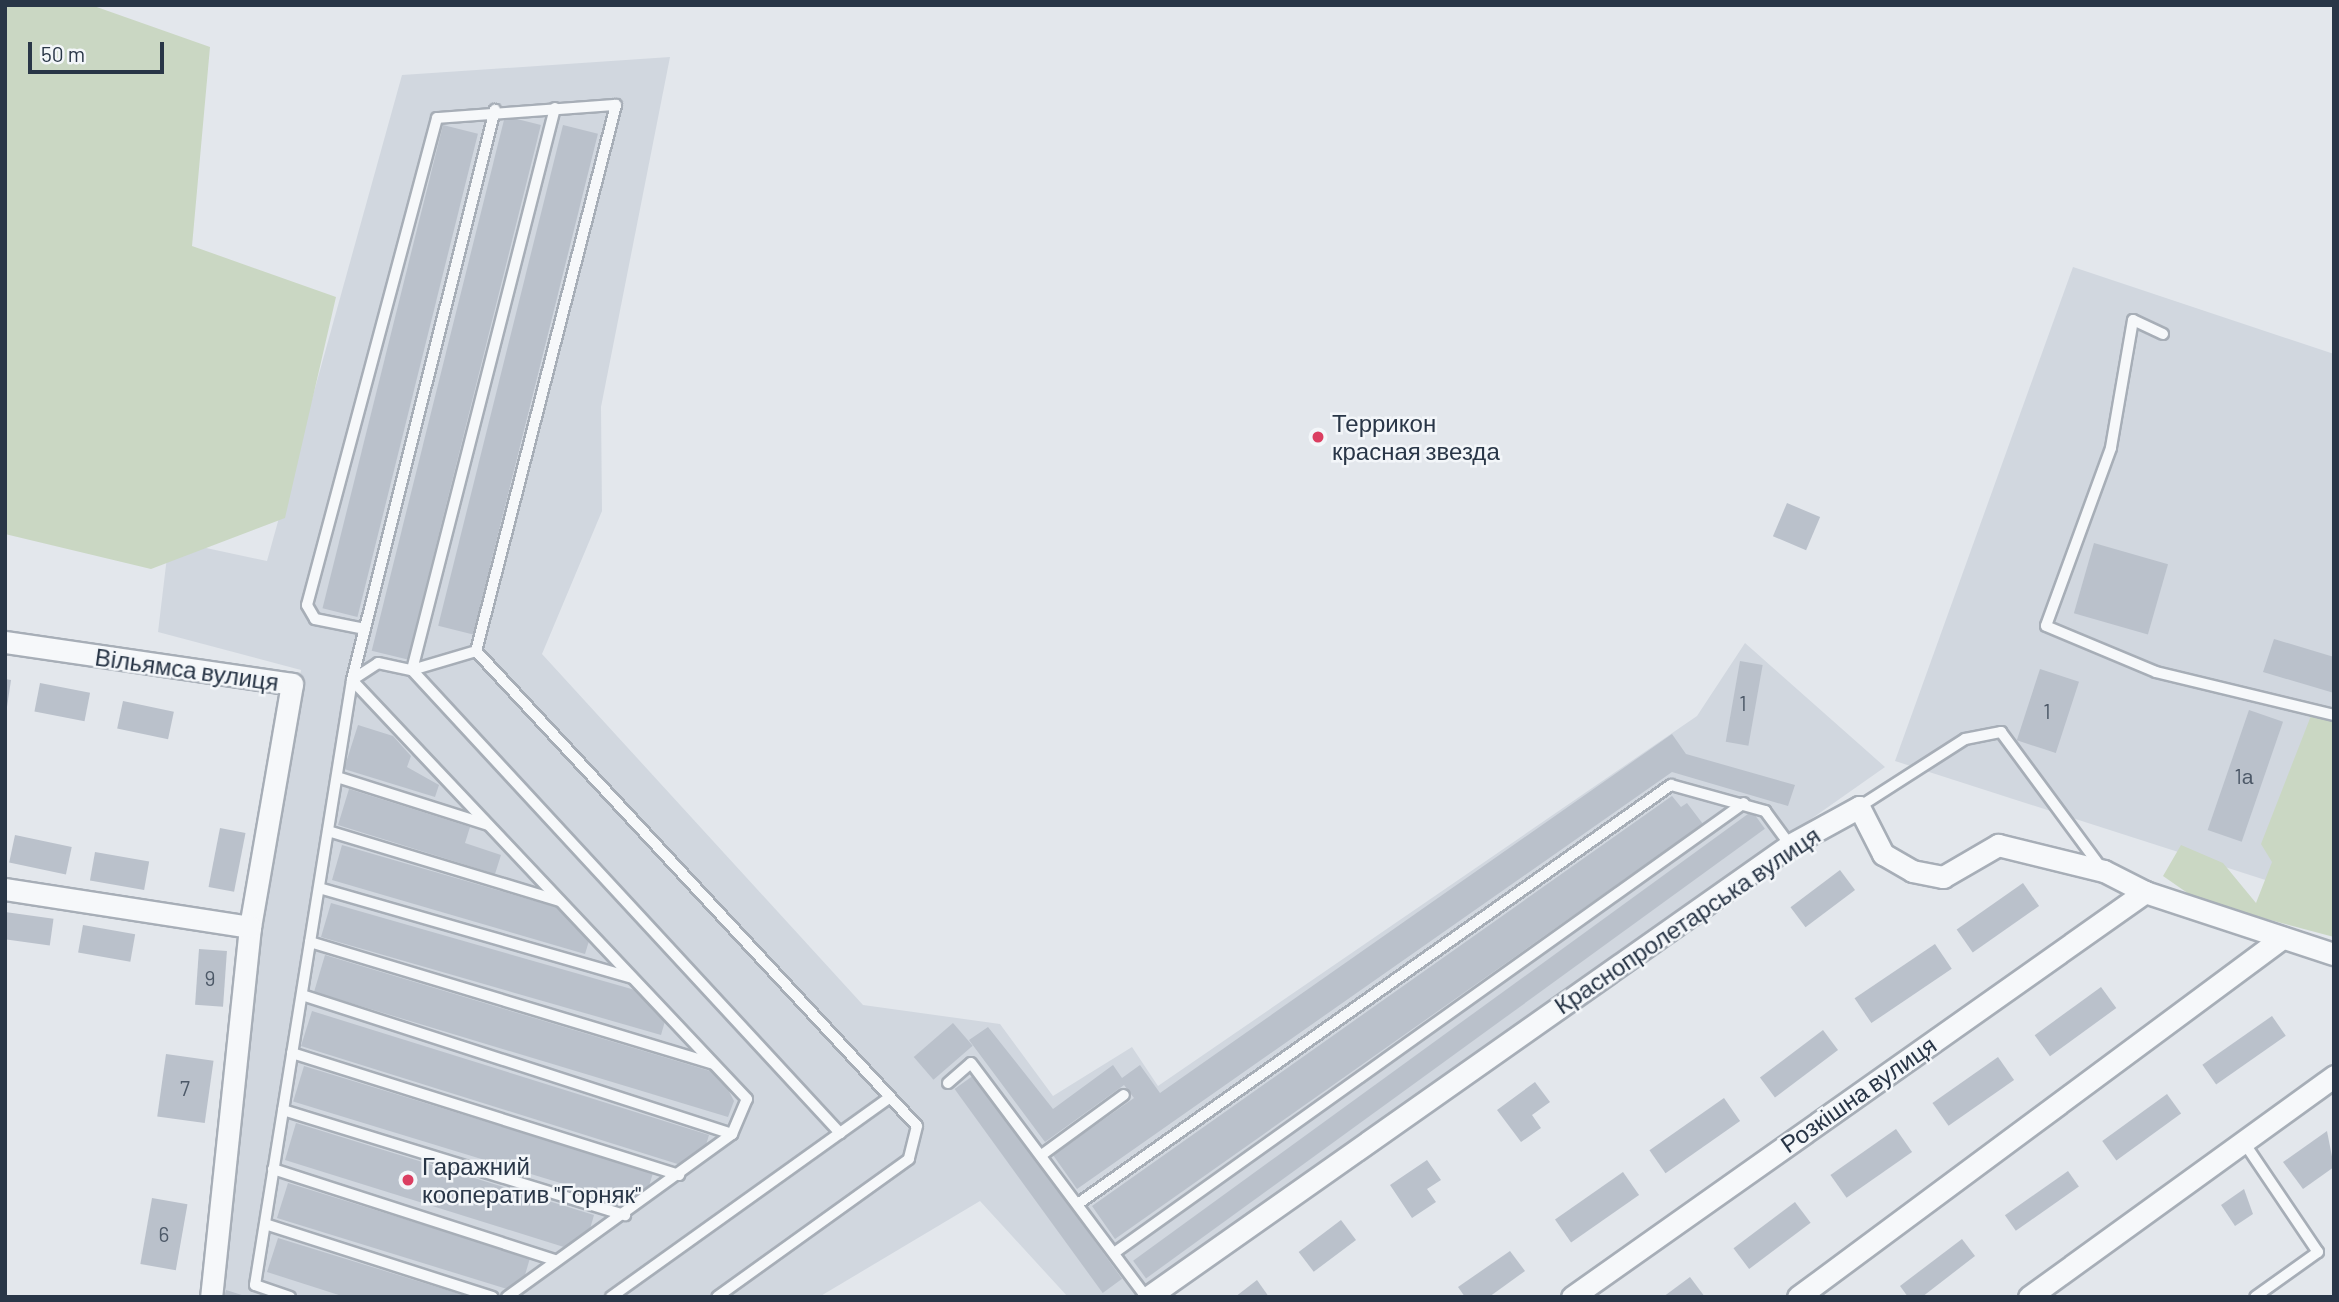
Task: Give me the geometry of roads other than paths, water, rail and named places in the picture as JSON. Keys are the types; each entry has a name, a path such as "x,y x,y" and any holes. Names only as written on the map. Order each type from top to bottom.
{"street":[{"name":"Вільямса вулиця","path":"5,642 292,684 250,927 211,1297"},
{"path":"1859,807 1883,854 1912,871 1943,877 1998,845 2104,871 2145,892 2334,954"},
{"name":"Краснопролетарська вулиця","path":"1147,1297 1790,845 1859,807"},
{"path":"5,889 250,927"},
{"name":"Розкішна вулиця","path":"1572,1297 2145,892"},
{"path":"1798,1297 2281,938"},
{"path":"2029,1297 2334,1076"}],"lane":[{"path":"365,629 315,619 307,606 437,118 495,110 617,105 476,651"},
{"path":"412,670 555,108"},
{"path":"290,1297 255,1285 352,680 495,110"},
{"path":"2162,334 2133,320 2111,448 2046,626 2156,672 2334,715"},
{"path":"352,680 378,663 412,670 476,651"},
{"path":"476,651 917,1126 909,1158 717,1297"},
{"path":"412,670 840,1133"},
{"path":"352,680 747,1099 732,1134 625,1216 555,1260 507,1297"},
{"path":"1859,807 1965,739 2001,732 2104,871"},
{"path":"337,777 490,825"},
{"path":"1079,1203 1671,785 1744,803 1765,811 1790,845"},
{"path":"1114,1253 1744,803"},
{"path":"328,831 561,901"},
{"path":"319,888 634,979"},
{"path":"310,942 715,1064"},
{"path":"302,995 732,1134"},
{"path":"292,1053 679,1175"},
{"path":"948,1083 971,1063 1043,1154 1147,1297"},
{"path":"1043,1154 1124,1095"},
{"path":"611,1297 890,1097"},
{"path":"283,1110 625,1216"},
{"path":"2243,1141 2318,1252 2255,1297"},
{"path":"274,1168 555,1260"},
{"path":"265,1224 493,1297"}],"place":[{"name":"Террикон красная звезда","path":"1318,437"},
{"name":"Гаражний кооператив \"Горняк\"","path":"408,1180"}]}
